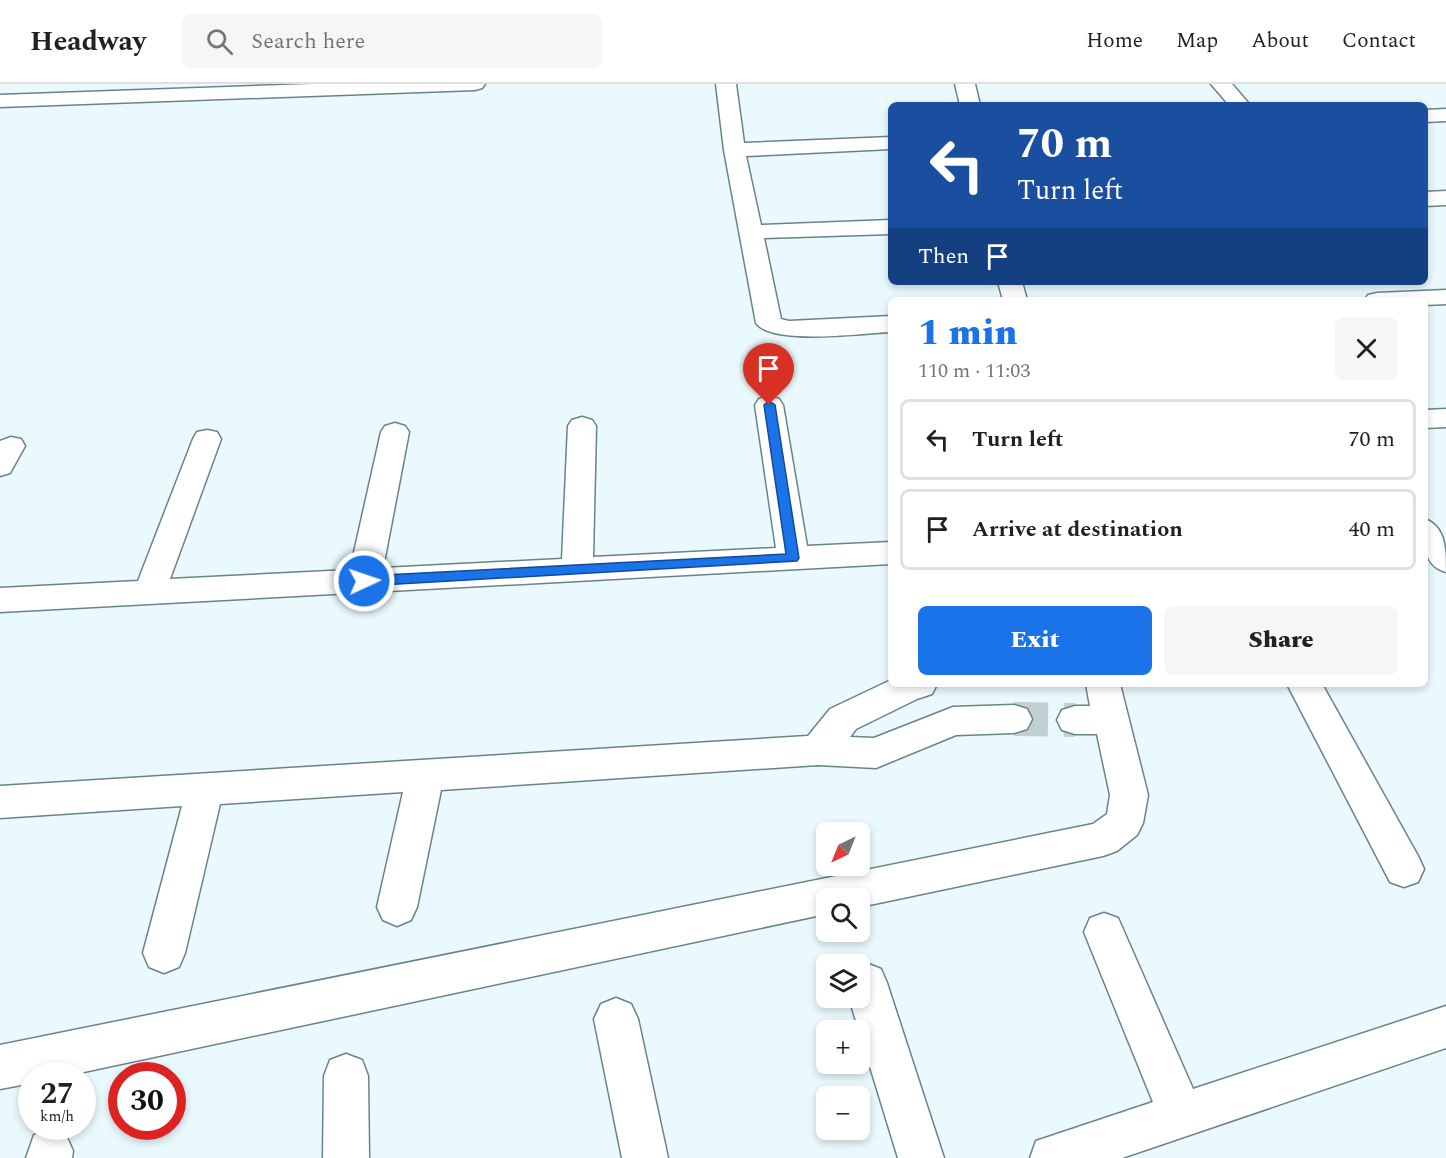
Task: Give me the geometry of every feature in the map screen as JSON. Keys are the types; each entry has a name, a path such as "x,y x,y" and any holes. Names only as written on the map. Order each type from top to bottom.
{"street":[{"path":"0,101 65,92 475,84"},
{"path":"726,84 734,150 769,323 787,329 888,324"},
{"path":"965,84 969,102"},
{"path":"1221,84 1237,102"},
{"path":"1428,116 1446,115"},
{"path":"734,150 888,143"},
{"path":"1428,199 1446,198"},
{"path":"751,232 888,227"},
{"path":"1384,297 1400,290 1446,297"},
{"path":"769,405 793,558"},
{"path":"1428,419 1446,417"},
{"path":"577,569 582,426"},
{"path":"364,581 395,432"},
{"path":"149,592 207,439"},
{"path":"1428,534 1446,561"},
{"path":"0,600 888,553"},
{"path":"818,750 843,719 908,687"},
{"path":"1306,687 1404,869"},
{"path":"0,1067 1103,839 1124,823 1129,795 1097,708"},
{"path":"0,802 818,750 876,753 953,721 1014,719"},
{"path":"397,907 425,775"},
{"path":"164,954 206,789"},
{"path":"1104,932 1182,1115"},
{"path":"870,996 921,1158"},
{"path":"616,1019 645,1158"},
{"path":"1053,1158 1446,1027"},
{"path":"346,1076 346,1158"}],"tunnel":[{"path":"1014,719 1075,720"}],"route":[{"path":"364,581 793,558 769,405"}]}
